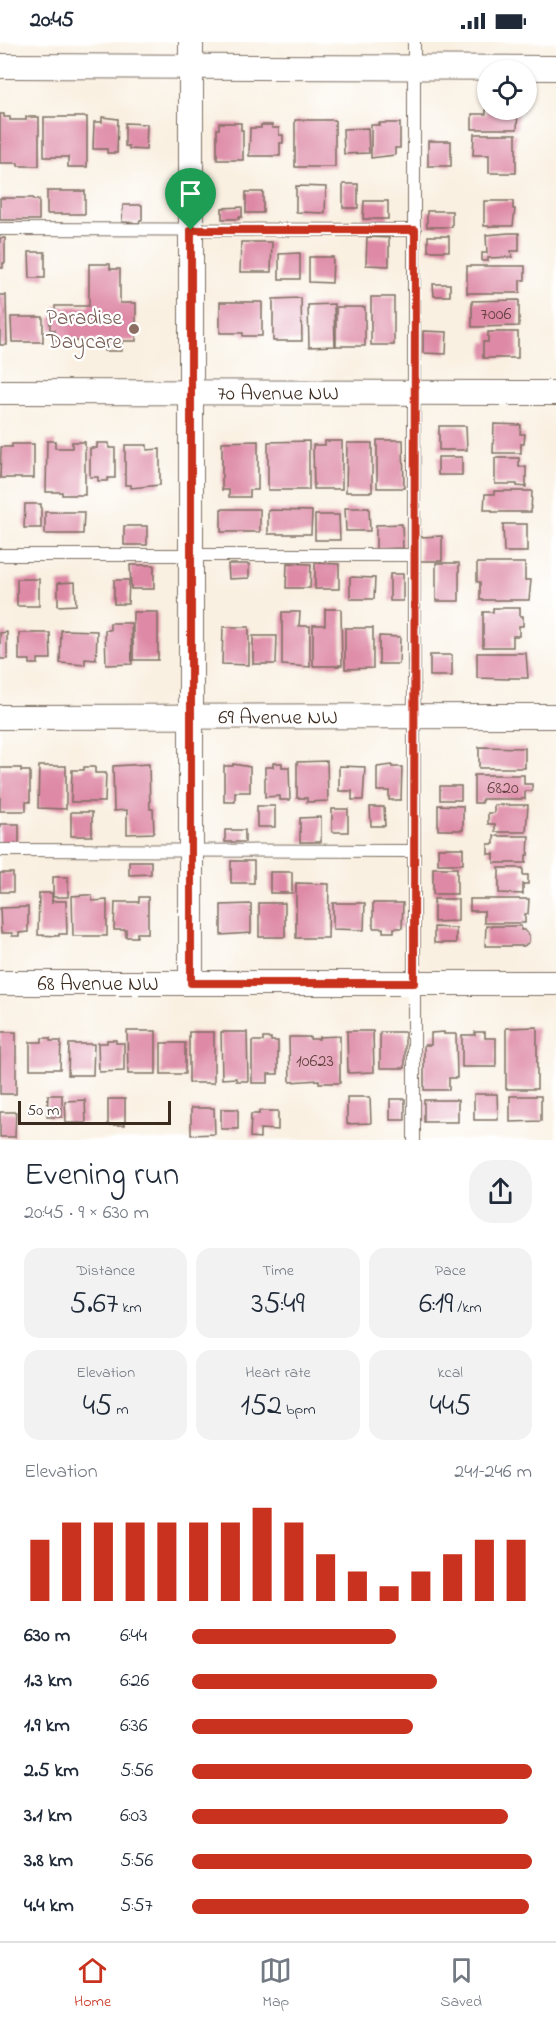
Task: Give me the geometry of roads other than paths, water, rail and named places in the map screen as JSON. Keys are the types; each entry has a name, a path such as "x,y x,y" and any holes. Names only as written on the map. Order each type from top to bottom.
{"street":[{"path":"191,42 191,983"},
{"path":"0,66 556,68"},
{"name":"70 Avenue NW","path":"0,392 556,393"},
{"name":"69 Avenue NW","path":"0,717 556,716"},
{"name":"68 Avenue NW","path":"0,983 556,982"}],"lane":[{"path":"414,42 414,1140"},
{"path":"0,229 415,230"},
{"path":"0,555 414,555"},
{"path":"0,850 414,851"}],"place":[{"name":"Paradise Daycare","path":"134,329"}]}
